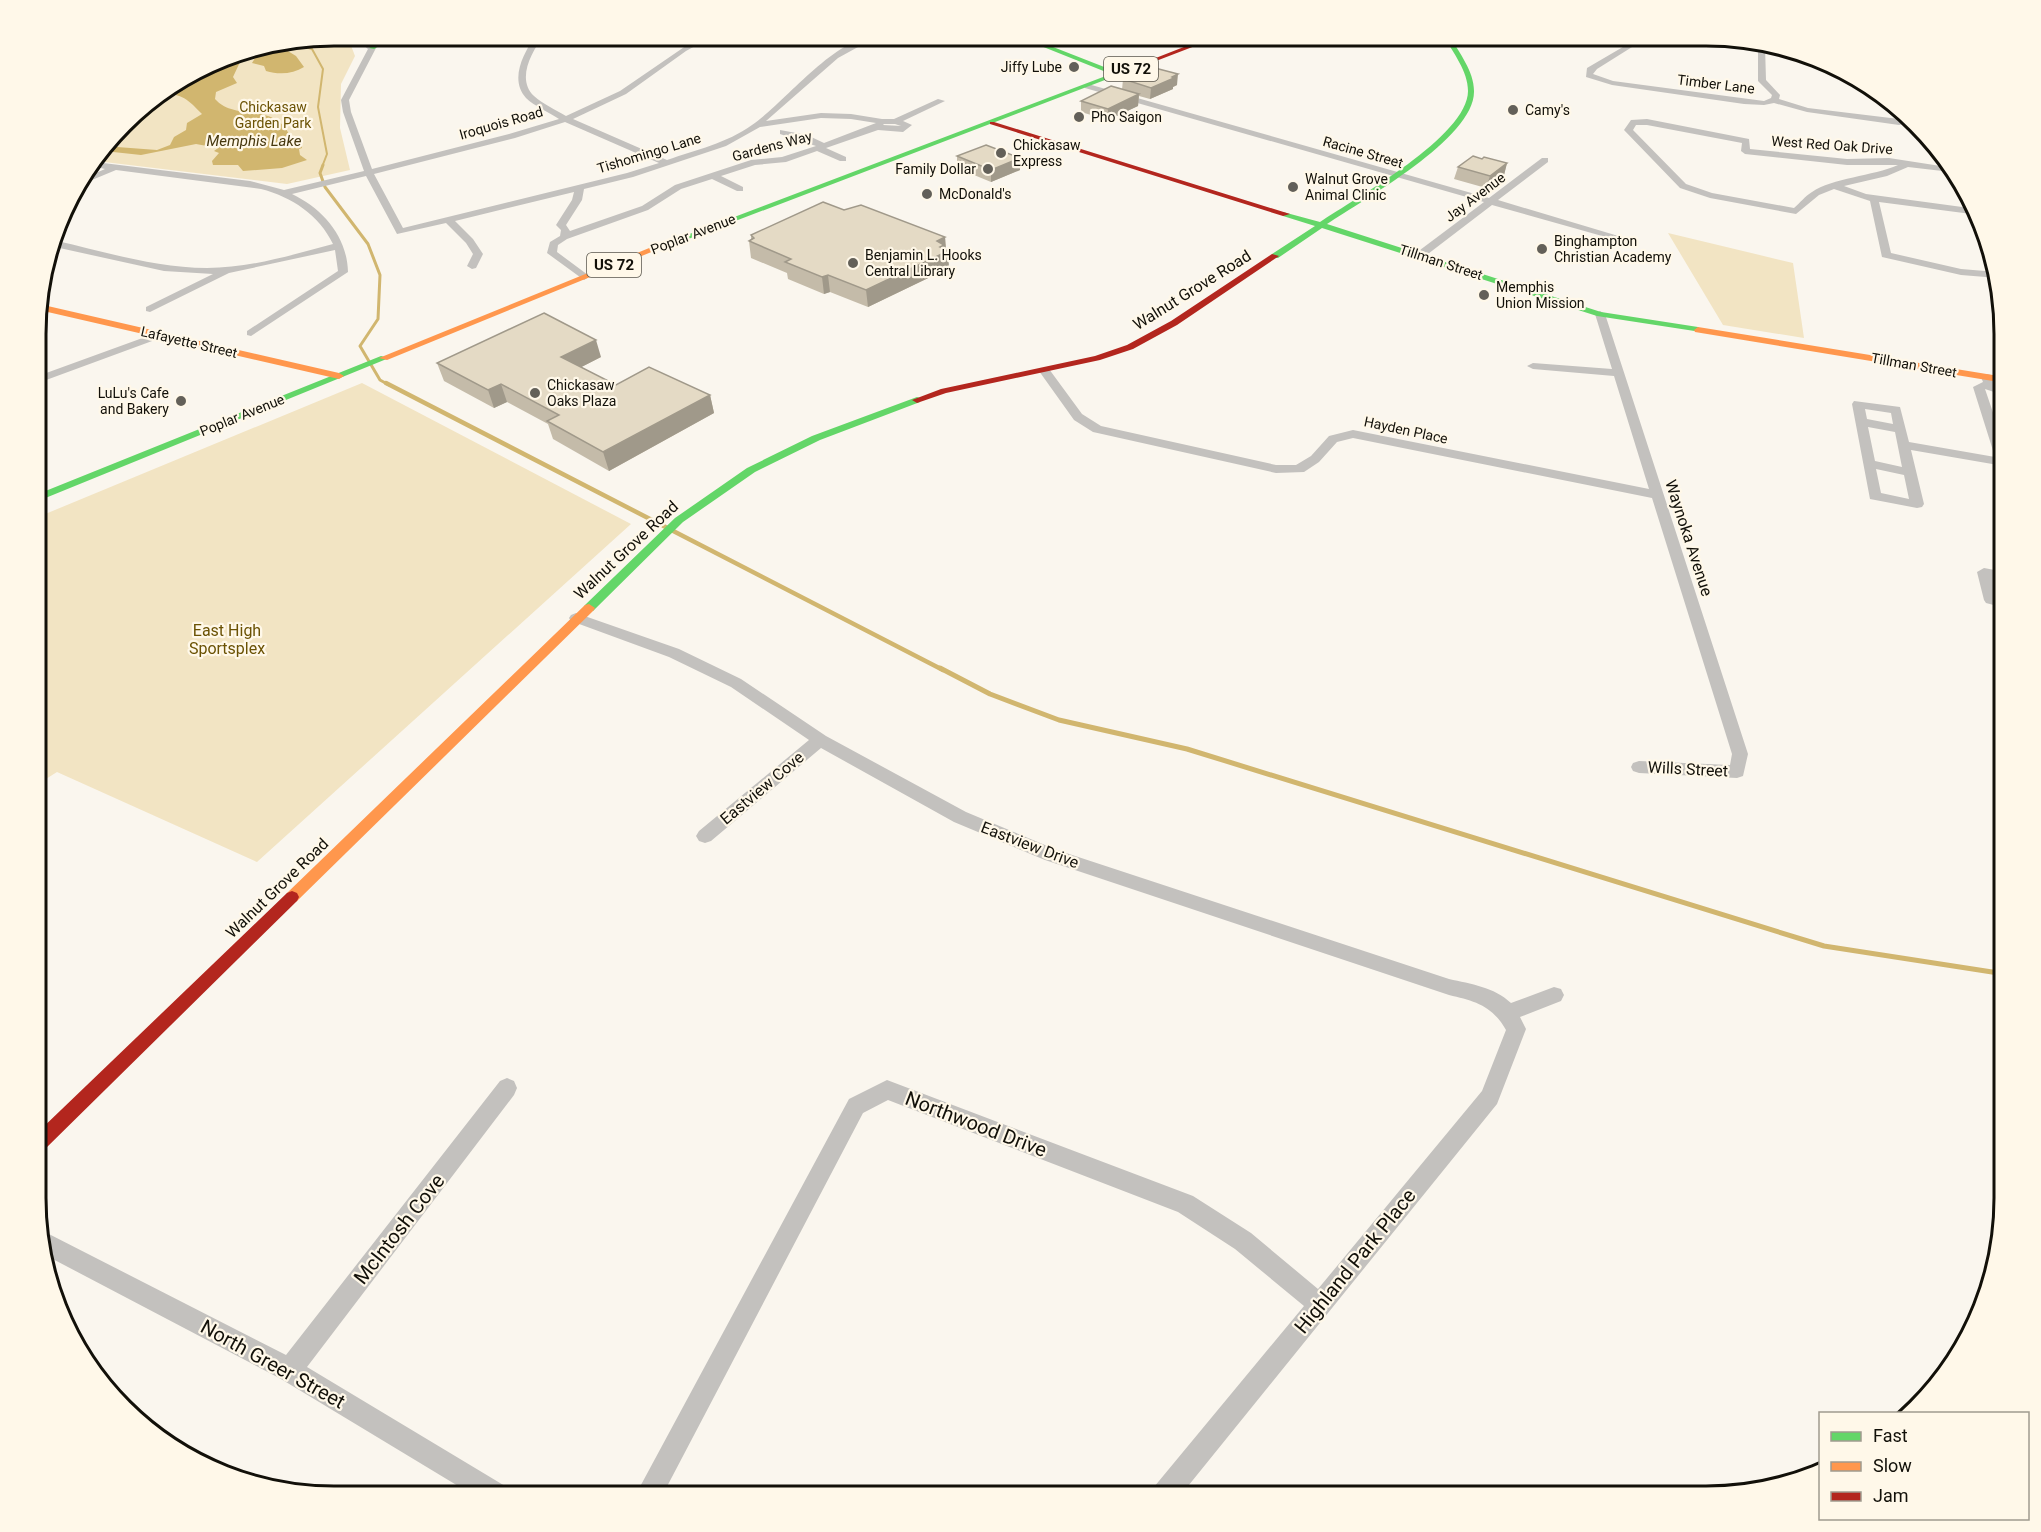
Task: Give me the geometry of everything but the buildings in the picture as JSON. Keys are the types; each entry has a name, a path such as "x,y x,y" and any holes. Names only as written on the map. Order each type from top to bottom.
{"main road":[{"path":"372,48 376,46"},
{"path":"1045,46 1117,74"},
{"name":"Poplar Avenue","path":"46,495 584,277 1191,46"},
{"path":"1442,46 1459,58"},
{"name":"Walnut Grove Road","path":"46,1136 679,520 751,470 816,438 880,412 944,391 1097,358 1130,347 1174,323 1323,226 1433,149 1455,129 1469,106 1470,81 1452,46"},
{"name":"Tillman Street","path":"992,123 1420,255 1600,314 1995,381"},
{"name":"Lafayette Street","path":"48,310 339,376"}],"street":[{"path":"369,46 372,48 345,100 347,112 369,173"},
{"path":"532,46 526,56 522,79 529,96 565,119 668,163"},
{"name":"Iroquois Road","path":"283,193 498,140 565,119 610,100 646,79 666,61 692,46"},
{"name":"Tishomingo Lane","path":"369,173 400,232 580,187 668,163 723,144 755,127 827,62 854,46"},
{"name":"Timber Lane","path":"1629,46 1594,67 1590,70 1589,75 1612,83 1733,101 1764,103 1774,100 1807,110 1900,122"},
{"path":"1761,52 1762,81 1776,95 1774,100"},
{"name":"Racine Street","path":"1088,86 1630,241"},
{"name":"Gardens Way","path":"564,237 645,208 666,193 754,162 783,160 880,124 900,130 908,125 896,121 941,101"},
{"path":"755,127 792,117 824,115 858,117 880,124"},
{"name":"West Red Oak Drive","path":"1834,186 1816,193 1796,211 1710,195 1683,186 1628,130 1634,122 1647,122 1746,141 1745,151 1847,162 1889,162 1942,169"},
{"path":"783,132 804,136 843,159"},
{"name":"Jay Avenue","path":"1420,255 1545,160"},
{"path":"1834,186 1884,174 1908,164"},
{"path":"101,165 236,183 283,193 314,211 328,224 338,246 343,272 251,333"},
{"path":"93,178 115,168"},
{"path":"692,171 740,189"},
{"path":"1834,186 1874,199 1967,212"},
{"path":"580,187 577,200 561,225 566,230 564,237 553,244 552,253 584,277"},
{"path":"1874,199 1886,255 1961,272 1988,274"},
{"path":"448,220 470,241 478,254 472,266"},
{"path":"61,245 191,271 228,270 338,246"},
{"path":"150,309 228,270"},
{"name":"Waynoka Avenue","path":"1600,314 1740,754 1737,772"},
{"path":"46,377 159,336"},
{"path":"1533,366 1619,373"},
{"name":"Hayden Place","path":"1045,371 1078,417 1097,429 1276,469 1299,469 1315,459 1333,439 1353,434 1658,495"},
{"path":"1995,387 1988,381 1979,387 1995,426"},
{"path":"1858,404 1896,410 1900,429 1917,504 1875,496 1858,404"},
{"path":"1861,422 1900,429"},
{"path":"1904,445 1995,461"},
{"path":"1869,464 1910,472"},
{"path":"1995,575 1984,572 1991,600 1995,601"},
{"name":"Eastview Drive","path":"576,618 674,653 736,683 820,740 960,818 1051,855 1449,987 1494,998 1508,1013"},
{"name":"Eastview Cove","path":"705,836 820,740"},
{"name":"Wills Street","path":"1639,767 1737,772"},
{"path":"1508,1013 1554,995"},
{"name":"Highland Park Place","path":"1170,1486 1490,1096 1516,1029 1508,1013"},
{"name":"McIntosh Cove","path":"290,1370 507,1088"},
{"name":"Northwood Drive","path":"653,1486 856,1106 887,1090 1185,1204 1244,1241 1320,1305"},
{"name":"North Greer Street","path":"51,1246 290,1370 480,1486"}],"green space":[{"name":"Chickasaw Garden Park","path":"351,46 355,56 341,84 340,128 350,170 287,184 104,162 131,131 159,106 190,85 224,68 278,52 315,47"},
{"path":"1668,233 1793,263 1804,338 1723,325"},
{"name":"East High Sportsplex","path":"362,383 631,524 257,862 57,772 46,779 46,514"}],"water":[{"path":"287,51 296,56 304,67 281,73 266,71 264,66 252,63 255,58"},
{"name":"Memphis Lake","path":"240,63 233,77 237,83 216,92 215,99 223,106 233,110 265,115 274,119 301,144 300,155 307,160 282,168 243,171 238,165 213,165 212,161 219,153 214,151 218,148 196,144 141,155 112,152 118,145 157,150 170,145 174,137 186,130 187,123 202,114 182,97 174,95 207,76"}],"waterway":[{"path":"308,48 312,49 323,69 318,107 327,154 322,167"},
{"path":"323,165 320,173 325,187 368,244 380,275 378,319 360,346 380,380 389,385"},
{"path":"386,383 943,670"},
{"path":"940,668 990,694 1059,720 1187,749 1824,946 1995,972"}],"traffic: fast":[{"path":"372,48 376,46"},
{"path":"1045,46 1117,74"},
{"path":"1275,256 1433,149 1456,127 1471,99 1471,89 1467,73 1452,46"},
{"path":"667,244 1128,70"},
{"path":"1286,214 1600,314 1698,330"},
{"path":"46,495 384,358"},
{"path":"589,608 679,520 751,470 816,438 917,400"}],"traffic: slow":[{"path":"384,358 667,244"},
{"path":"48,309 339,376"},
{"path":"1698,330 1995,378"},
{"path":"292,897 589,608"}],"traffic: jam":[{"path":"1128,70 1192,46"},
{"path":"992,123 1286,214"},
{"path":"917,400 944,391 1097,358 1130,347 1174,323 1275,256"},
{"path":"46,1136 292,897"}],"place":[{"name":"Jiffy Lube","path":"1074,67"},
{"name":"Camy's","path":"1513,110"},
{"name":"Pho Saigon","path":"1079,117"},
{"name":"Chickasaw Express","path":"1001,153"},
{"name":"Family Dollar","path":"988,169"},
{"name":"Walnut Grove Animal Clinic","path":"1293,187"},
{"name":"McDonald's","path":"927,194"},
{"name":"Binghampton Christian Academy","path":"1542,249"},
{"name":"Benjamin L. Hooks Central Library","path":"853,263"},
{"name":"Memphis Union Mission","path":"1484,295"},
{"name":"Chickasaw Oaks Plaza","path":"535,393"},
{"name":"LuLu's Cafe and Bakery","path":"181,401"}]}
